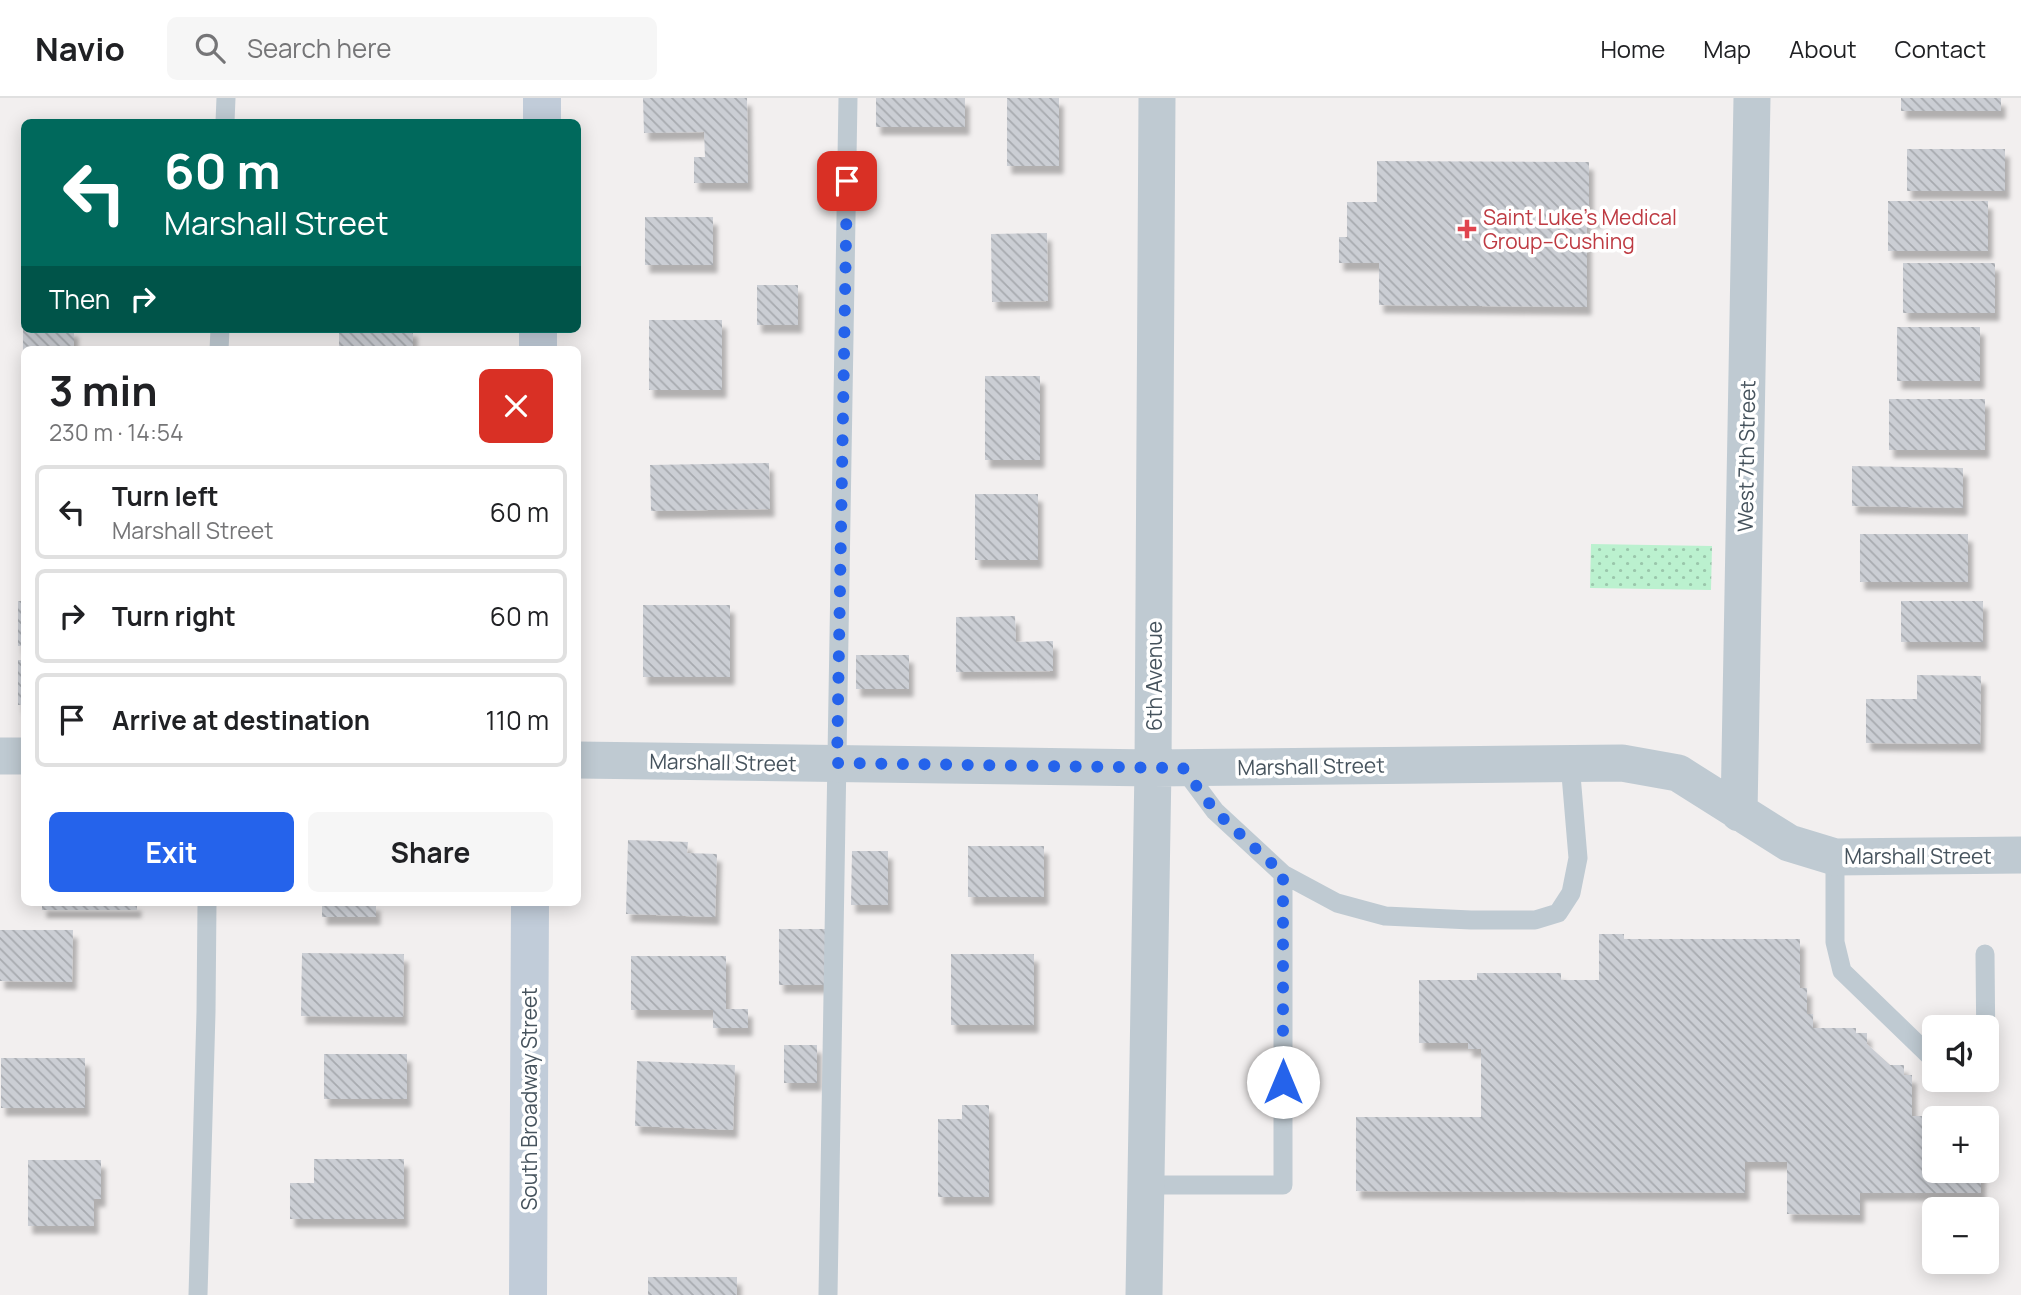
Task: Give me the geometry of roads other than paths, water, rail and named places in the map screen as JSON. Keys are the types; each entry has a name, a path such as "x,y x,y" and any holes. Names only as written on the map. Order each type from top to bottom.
{"street":[{"path":"542,98 542,119"},
{"name":"6th Avenue","path":"1144,1295 1146,1185 1168,768 1157,98"},
{"name":"West 7th Street","path":"1739,813 1752,98"},
{"path":"0,756 21,756"},
{"name":"Marshall Street","path":"581,760 1168,768 1622,763 1678,773 1789,844 1835,857 2021,855"},
{"name":"South Broadway Street","path":"528,1295 530,906"}],"lane":[{"path":"225,119 226,98"},
{"path":"828,1295 848,98"},
{"path":"1168,768 1283,874 1337,903 1385,916 1535,920 1558,912 1571,893 1578,858 1570,763"},
{"path":"1835,857 1835,942 1842,971 1922,1048"},
{"path":"1146,1185 1283,1185 1283,874"},
{"path":"198,1295 206,1012 206,906"},
{"path":"1986,954 1986,1015"}],"place":[{"name":"Saint Luke's Medical Group–Cushing","path":"1467,229"}]}
